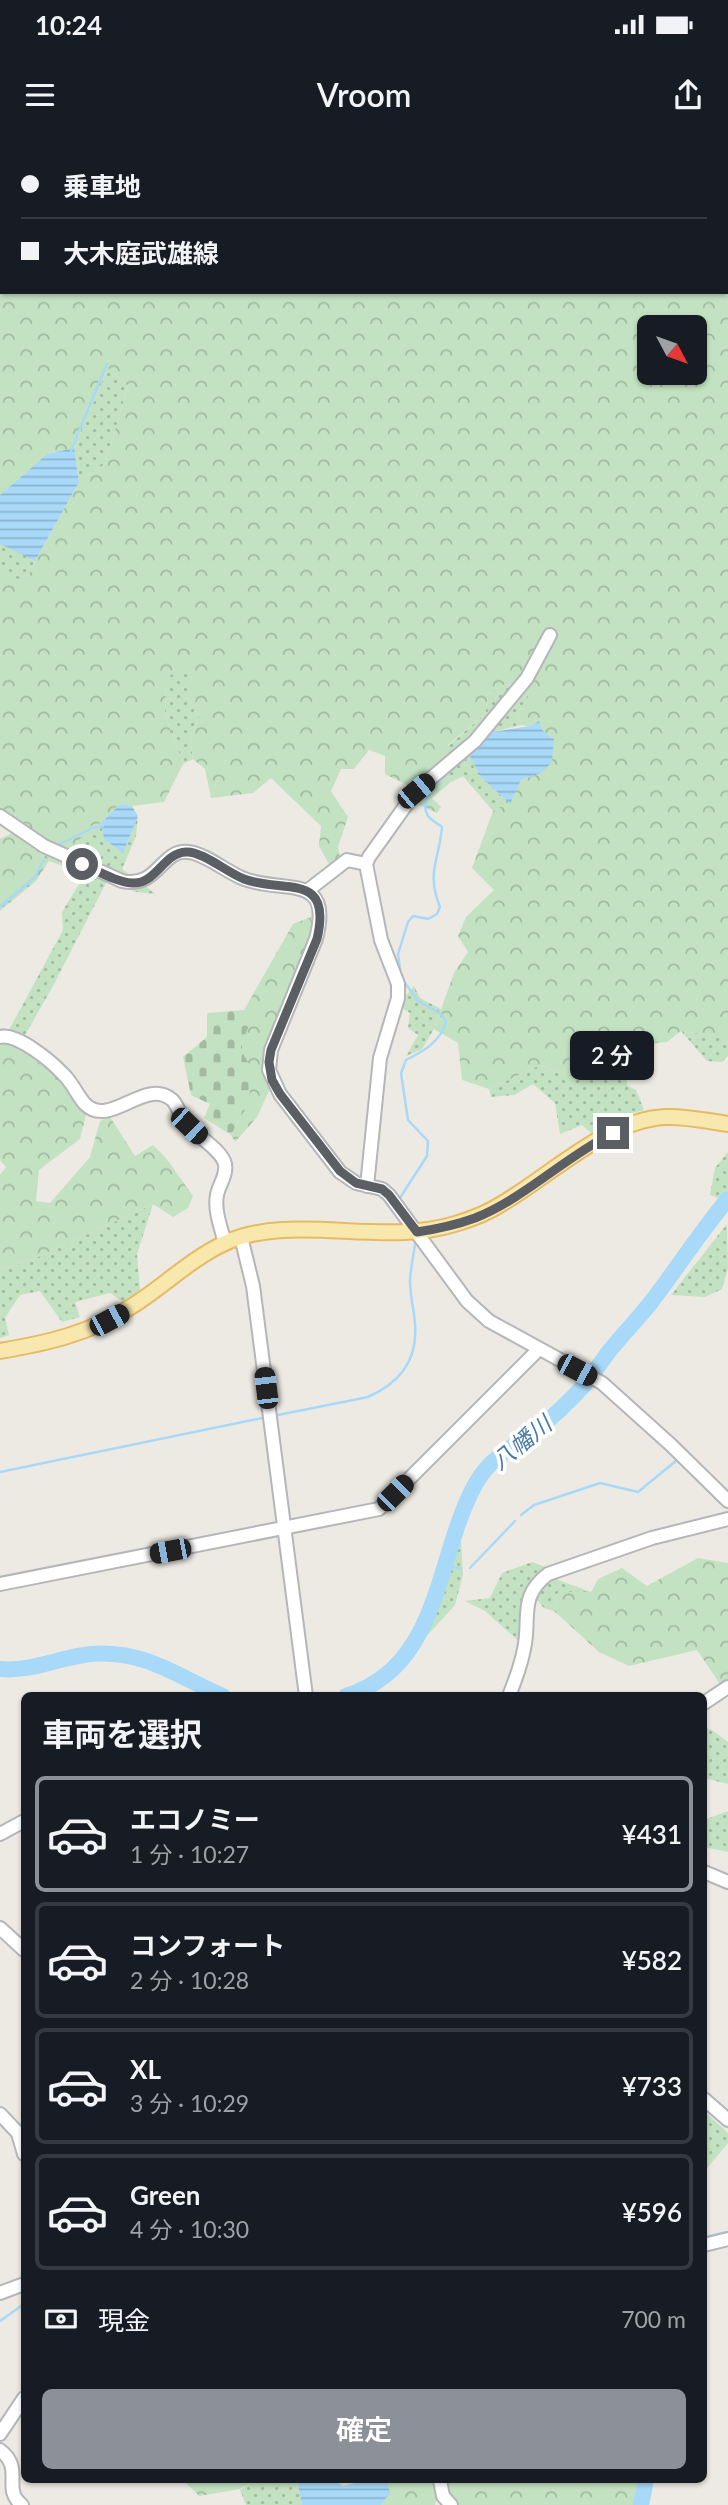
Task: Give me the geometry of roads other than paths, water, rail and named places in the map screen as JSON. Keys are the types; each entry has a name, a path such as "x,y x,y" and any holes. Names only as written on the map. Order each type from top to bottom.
{"main road":[{"path":"0,1351 88,1331 130,1308 201,1256 241,1237 271,1229 372,1234 440,1228 475,1218 503,1204 599,1140 627,1127 663,1117 728,1124"}],"street":[{"path":"367,1186 380,1058 398,998 398,984 381,940 366,864 416,791 475,741 527,678 550,635"},
{"path":"0,816 44,846 122,881 134,883 145,880 175,854 188,851 243,879 298,887 307,891 317,901 321,920 317,939 271,1050 269,1070 280,1094 340,1171 356,1183 382,1189 389,1195 478,1312 602,1383 728,1501"},
{"path":"307,891 347,860 366,864"},
{"path":"0,1037 7,1035 21,1041 64,1074 87,1105 97,1110 108,1111 146,1095 160,1094 170,1098 189,1126 222,1157 225,1175 217,1194 216,1205 225,1243"},
{"path":"241,1237 253,1286 306,1692"},
{"path":"0,1584 379,1509 539,1349"},
{"path":"510,1692 524,1651 527,1605 537,1583 548,1574 652,1538 728,1519"},
{"path":"707,1701 728,1687"},
{"path":"0,1835 21,1823"},
{"path":"707,1873 728,1882"},
{"path":"0,1928 21,1947"},
{"path":"707,2102 728,2120"},
{"path":"0,2114 18,2133 21,2144"},
{"path":"707,2244 728,2239"},
{"path":"0,2293 21,2285"},
{"path":"0,2434 21,2402"},
{"path":"0,2450 13,2467 12,2487 16,2500 22,2505"},
{"path":"441,2483 443,2496 451,2505"}],"water":[{"path":"74,448 79,482 35,561 0,544 0,495 47,454"},
{"path":"539,721 542,730 554,739 552,762 541,773 521,780 510,804 482,778 468,753 492,732 530,726"},
{"path":"120,804 132,806 138,816 123,853 104,839 101,823"},
{"path":"298,2483 338,2483 343,2486 355,2483 388,2483 390,2493 381,2505 302,2505"}],"waterway":[{"path":"71,451 107,364"},
{"path":"400,1198 427,1156 428,1141 408,1120 401,1073 406,1060 435,1040 446,1022 441,1014 417,1000 401,977 398,954 408,922 413,916 428,919 437,914 440,907 434,875 442,827 428,816 425,807 427,799 439,781 471,754"},
{"path":"58,845 103,826"},
{"path":"0,907 34,878 44,860"},
{"name":"八幡川","path":"354,1692 377,1681 401,1660 419,1635 432,1606 463,1512 482,1474 503,1454 548,1420 585,1384 612,1347 652,1301 728,1199"},
{"path":"273,1416 368,1397 389,1385 405,1369 415,1337 410,1281 415,1243"},
{"path":"0,1472 267,1417"},
{"path":"521,1515 534,1505 600,1483 638,1492 677,1460"},
{"path":"705,1470 728,1492"},
{"path":"470,1568 515,1521"},
{"path":"445,1565 461,1569"},
{"name":"八幡川","path":"0,1669 23,1668 91,1654 111,1654 145,1660 215,1692"},
{"path":"709,2236 728,2232"},
{"path":"0,2321 21,2306"},
{"path":"641,2505 645,2483"}]}
